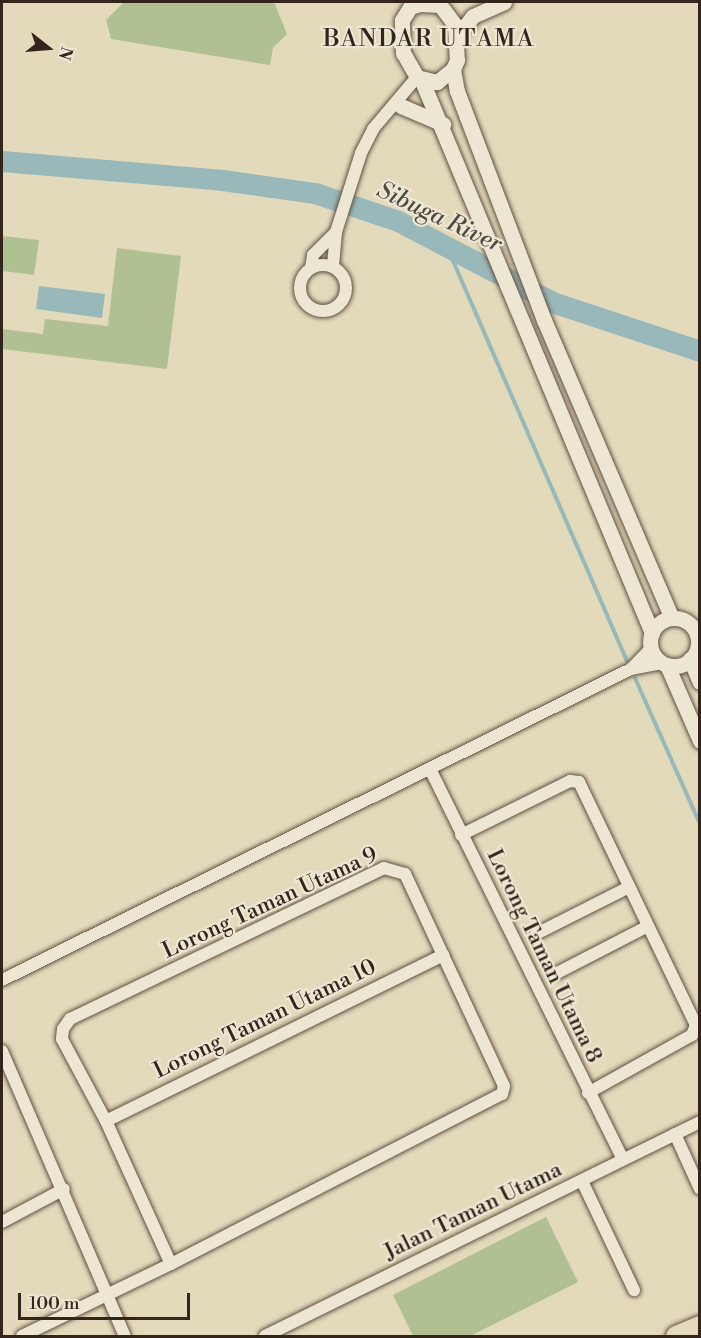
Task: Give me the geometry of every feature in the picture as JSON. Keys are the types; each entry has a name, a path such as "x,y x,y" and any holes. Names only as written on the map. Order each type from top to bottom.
{"highway":[{"path":"676,1336 699,1326"}],"street":[{"path":"400,2 403,53 420,79 443,124 490,249 651,640 699,741"},
{"path":"457,37 473,16 504,2"},
{"path":"2,980 631,669 664,664 679,665 690,659 698,640 686,620 544,320 457,91 453,69 458,51 452,16 439,3 410,7 402,20"},
{"path":"420,79 437,82 453,69"},
{"path":"366,143 401,106 420,79"},
{"path":"333,266 337,228 350,182 366,143 373,129 420,79"},
{"path":"401,106 443,124"},
{"path":"310,268 333,266 344,277 346,292 339,306 325,311 310,308 301,295 301,280 310,268 313,255 337,228"},
{"path":"631,669 660,622 686,620"},
{"path":"690,659 699,682"},
{"name":"Lorong Taman Utama 8","path":"430,769 588,1094 623,1159"},
{"path":"461,835 574,780 579,782 695,1031 588,1094"},
{"name":"Lorong Taman Utama 9","path":"22,1336 171,1264 502,1094 504,1086 405,874 384,868 70,1019 62,1039 106,1121 171,1264"},
{"path":"536,934 629,887"},
{"path":"557,973 648,926"},
{"name":"Lorong Taman Utama 10","path":"106,1121 443,955"},
{"path":"2,1051 64,1189 106,1296 125,1336"},
{"name":"Jalan Taman Utama","path":"265,1336 699,1122"},
{"path":"675,1134 699,1189"},
{"path":"582,1181 634,1290"},
{"path":"2,1222 64,1189"}],"green space":[{"path":"124,2 274,2 287,34 273,48 270,65 111,39 106,20"},
{"path":"2,236 39,240 34,275 3,271 2,284"},
{"path":"117,248 181,256 167,369 2,349 2,329 43,334 45,319 108,326"},
{"path":"546,1217 578,1282 470,1336 413,1336 393,1295"}],"water":[{"path":"39,286 105,294 102,318 36,309"}],"waterway":[{"name":"Sibuga River","path":"2,161 222,180 315,193 398,221 552,302 700,351"},
{"path":"447,247 627,660"},
{"path":"635,678 700,824"}],"district":[{"name":"BANDAR UTAMA","path":"429,40"}]}
